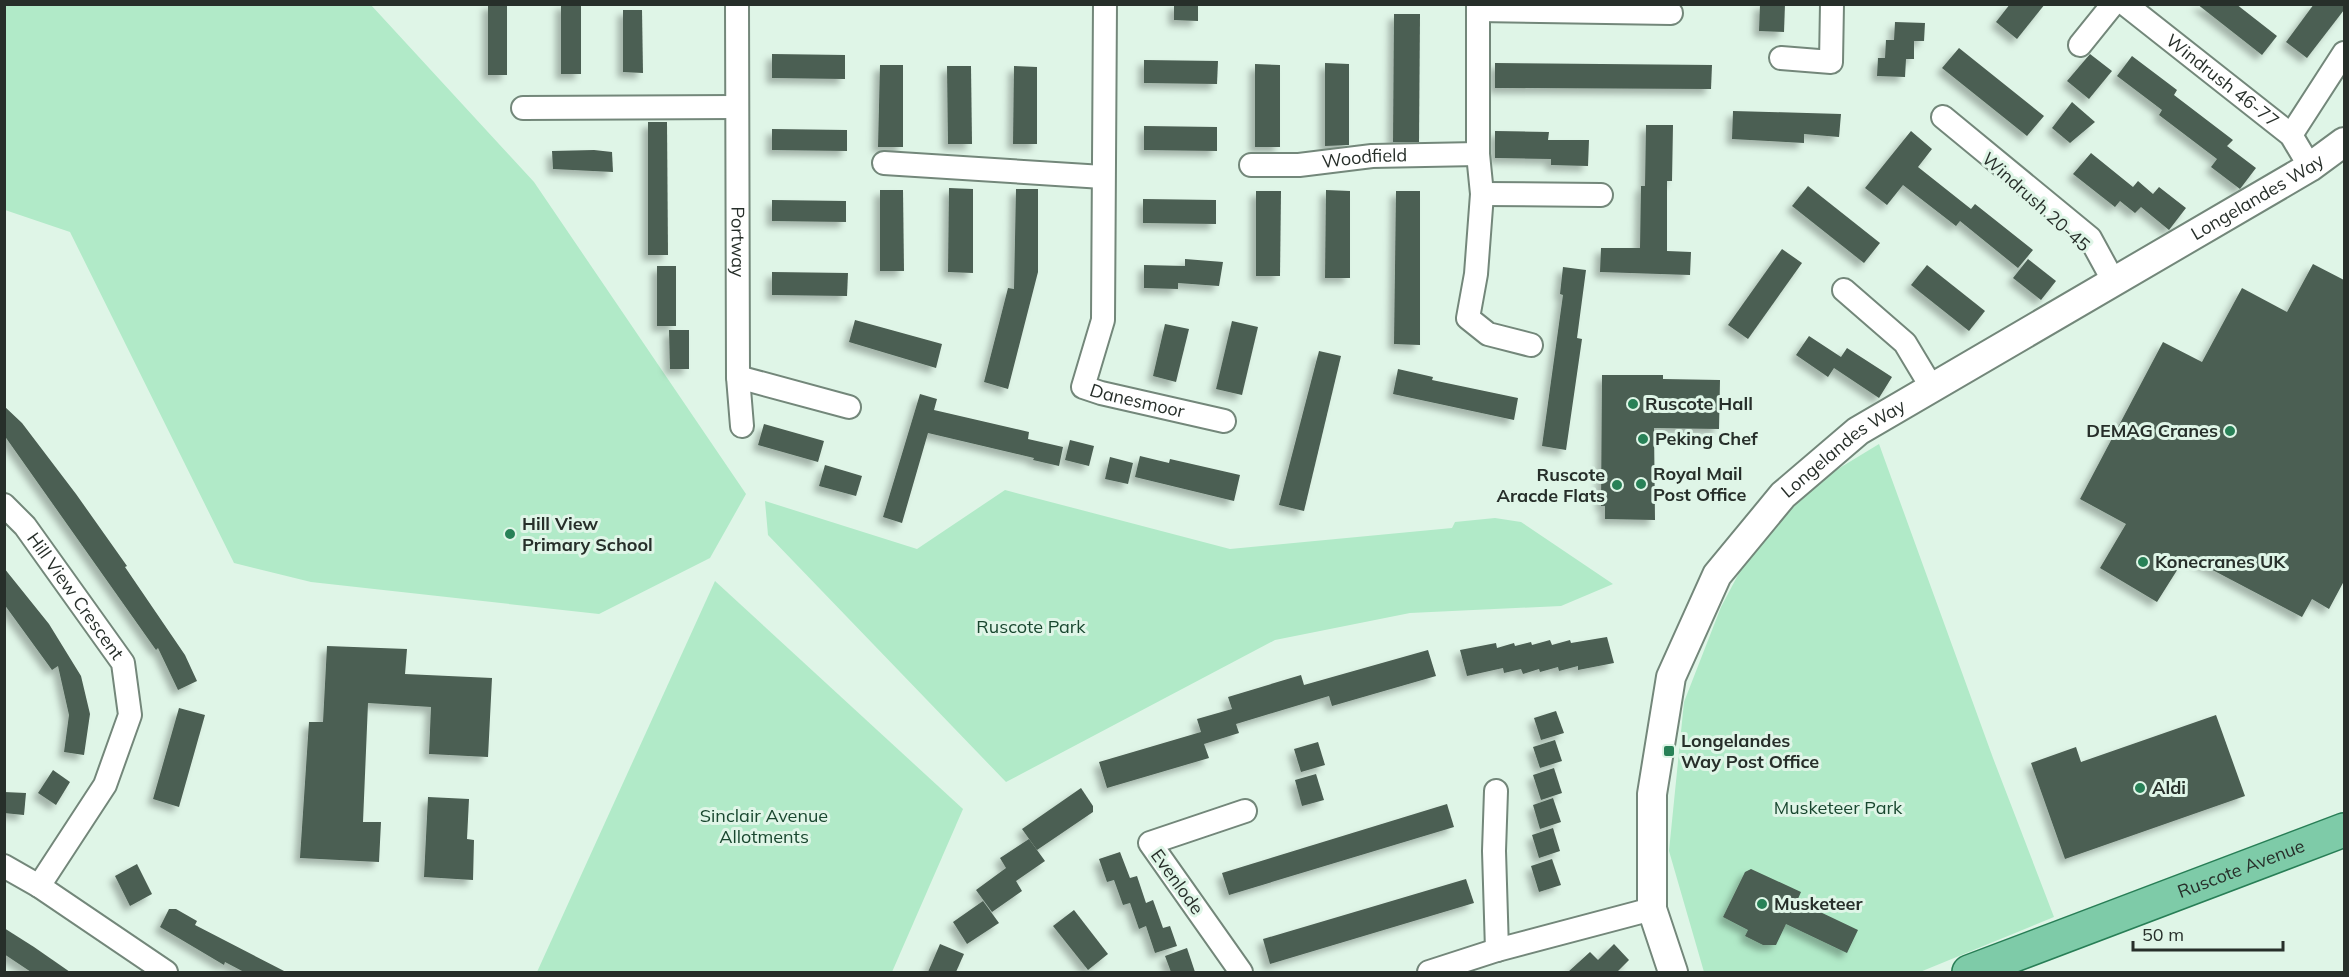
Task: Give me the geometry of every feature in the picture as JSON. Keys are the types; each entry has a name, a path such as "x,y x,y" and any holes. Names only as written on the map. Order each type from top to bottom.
{"main road":[{"name":"Ruscote Avenue","path":"1969,972 2344,830"}],"street":[{"name":"Portway","path":"737,4 738,377 742,426"},
{"name":"Danesmoor","path":"1105,4 1102,320 1083,387 1224,421"},
{"path":"1781,58 1831,62 1832,4"},
{"path":"2080,45 2113,4"},
{"name":"Windrush 46-77","path":"2125,4 2291,135 2310,167"},
{"path":"1531,345 1488,334 1468,318 1476,274 1482,194 1478,154 1478,7 1671,13"},
{"path":"2291,135 2344,53"},
{"path":"523,108 736,107"},
{"name":"Windrush 20-45","path":"1952,129 2090,247 2112,283"},
{"name":"Longelandes Way","path":"1674,971 1652,909 1652,794 1666,694 1717,575 1783,495 1858,431 2310,167 2344,142"},
{"name":"Woodfield","path":"1251,165 1299,165 1372,156 1478,154"},
{"path":"884,163 1103,177"},
{"path":"1482,194 1600,195"},
{"path":"1844,290 1905,343 1932,388"},
{"path":"738,377 849,407"},
{"name":"Hill View Crescent","path":"4,505 25,526 123,663 130,715 105,784 39,886"},
{"path":"1496,791 1494,851 1497,951"},
{"name":"Evenlode","path":"1241,972 1150,843 1245,811"},
{"path":"4,866 39,886 166,972"},
{"path":"1430,972 1497,951 1652,909"}],"green space":[{"path":"5,4 371,5 534,182 746,494 710,558 599,614 311,582 234,563 70,232 5,210"},
{"name":"Musketeer Park","path":"1879,444 1993,758 2054,917 1920,972 1704,972 1669,851 1684,702 1721,607 1739,573 1772,527 1828,475"},
{"name":"Ruscote Park","path":"1005,490 1230,549 1452,528 1455,522 1495,518 1521,522 1613,584 1561,606 1410,613 1275,640 1006,782 768,535 765,501 917,549"},
{"name":"Sinclair Avenue Allotments","path":"715,581 963,809 892,972 537,972"}],"building":[{"path":"488,4 507,4 507,75 488,75"},
{"path":"561,4 581,4 581,74 561,74"},
{"path":"1174,4 1198,4 1198,21 1174,20"},
{"path":"1760,4 1785,4 1784,32 1759,31"},
{"path":"2010,4 2045,4 2017,39 1996,22"},
{"path":"2197,4 2236,4 2277,36 2262,55"},
{"path":"2314,4 2344,4 2344,10 2307,58 2286,42"},
{"path":"623,10 642,10 643,73 623,72"},
{"path":"1394,14 1420,14 1419,142 1393,142"},
{"path":"1895,22 1925,23 1924,41 1914,41 1914,59 1906,59 1905,77 1877,76 1878,58 1885,58 1886,40 1894,40"},
{"path":"1959,48 2044,116 2027,136 1942,68"},
{"path":"772,54 845,55 845,79 772,78"},
{"path":"2090,54 2112,71 2089,99 2067,81"},
{"path":"2132,56 2177,90 2174,95 2233,140 2227,146 2256,168 2240,189 2211,167 2217,159 2159,115 2162,110 2117,76"},
{"path":"1144,60 1218,61 1217,84 1144,83"},
{"path":"1325,63 1349,64 1349,145 1325,146"},
{"path":"1495,63 1712,65 1711,89 1495,88"},
{"path":"1255,64 1280,65 1280,147 1255,147"},
{"path":"880,65 903,65 903,147 878,147"},
{"path":"947,66 971,66 972,144 948,144"},
{"path":"1014,66 1037,67 1037,144 1013,144"},
{"path":"2072,102 2095,122 2070,143 2052,128"},
{"path":"1733,111 1841,114 1839,137 1804,134 1804,143 1732,139"},
{"path":"648,122 667,122 668,255 648,255"},
{"path":"1646,125 1673,125 1672,181 1667,181 1667,251 1691,252 1690,275 1600,272 1601,248 1640,248 1641,186 1645,186"},
{"path":"1144,126 1217,127 1217,151 1144,150"},
{"path":"772,129 847,130 847,151 772,150"},
{"path":"1495,131 1549,132 1548,140 1589,140 1588,166 1551,165 1551,159 1495,158"},
{"path":"1911,131 1932,149 1918,167 1971,209 1975,204 2033,250 2018,268 1960,221 1956,226 1903,185 1887,205 1865,188"},
{"path":"552,151 612,152 613,172 553,169"},
{"path":"2091,153 2133,187 2138,181 2153,194 2159,187 2186,208 2169,230 2141,207 2135,213 2120,201 2115,207 2073,174"},
{"path":"1808,186 1880,243 1864,263 1792,206"},
{"path":"949,188 973,189 973,273 948,272"},
{"path":"1016,189 1038,189 1038,272 1008,389 984,382 1008,288 1014,289"},
{"path":"880,190 903,190 904,271 880,271"},
{"path":"1326,190 1350,191 1350,278 1325,278"},
{"path":"1256,191 1281,191 1280,276 1256,276"},
{"path":"1396,191 1420,191 1420,345 1394,344"},
{"path":"1143,199 1216,200 1216,224 1143,223"},
{"path":"772,200 846,201 846,222 772,221"},
{"path":"1782,249 1802,263 1748,339 1728,325"},
{"path":"1185,259 1223,262 1219,286 1178,283 1178,289 1144,288 1144,265 1185,266"},
{"path":"2028,259 2056,281 2041,300 2013,278"},
{"name":"DEMAG Cranes","path":"2313,264 2344,280 2344,581 2329,609 2312,599 2302,617 2186,556 2157,602 2100,568 2126,524 2080,499 2163,342 2202,362 2242,288 2287,312"},
{"path":"1927,265 1985,311 1969,331 1911,285"},
{"path":"657,266 676,266 676,326 657,326"},
{"path":"1563,267 1586,270 1577,338 1582,339 1566,450 1542,446 1563,295 1560,294"},
{"path":"772,272 848,273 847,296 772,295"},
{"path":"855,320 942,344 936,368 849,342"},
{"path":"1232,321 1258,327 1242,395 1216,389"},
{"path":"1165,324 1189,329 1176,382 1153,376"},
{"path":"669,330 689,330 689,369 670,369"},
{"path":"1809,336 1841,357 1847,348 1892,377 1879,398 1834,368 1828,377 1796,355"},
{"path":"1319,351 1341,356 1304,511 1279,505"},
{"path":"1398,369 1433,377 1432,380 1518,398 1514,420 1393,394"},
{"path":"1602,375 1663,375 1663,379 1720,380 1719,429 1654,428 1655,520 1605,519 1605,506 1601,506"},
{"path":"920,394 937,399 934,410 1029,432 1028,439 1063,447 1059,466 928,433 902,523 883,517"},
{"path":"4,406 22,423 127,566 125,567 185,655 197,681 178,690 158,648 156,650 4,435"},
{"path":"764,424 824,441 818,462 758,445"},
{"path":"1070,440 1094,446 1089,466 1065,460"},
{"path":"1140,456 1169,463 1170,459 1240,475 1234,501 1135,477"},
{"path":"1110,457 1133,463 1128,484 1105,479"},
{"path":"825,465 862,476 856,496 819,486"},
{"path":"4,568 49,624 81,676 90,714 84,755 64,752 69,715 58,666 52,670 4,604"},
{"path":"1607,637 1614,663 1578,670 1578,666 1559,671 1558,667 1523,674 1521,669 1504,673 1503,668 1467,676 1460,650 1496,643 1497,648 1514,643 1515,646 1531,642 1532,645 1550,640 1552,645 1570,640 1571,643"},
{"path":"327,646 407,649 405,674 492,678 488,757 429,754 431,707 368,703 363,822 381,822 379,862 300,858 309,722 323,722"},
{"path":"1428,650 1436,676 1332,706 1329,696 1236,724 1239,733 1204,744 1209,758 1107,788 1099,762 1201,732 1197,719 1232,709 1228,697 1301,675 1304,685"},
{"path":"179,708 205,715 179,807 153,799"},
{"path":"1556,711 1564,733 1541,740 1534,718"},
{"name":"Aldi","path":"2216,715 2245,796 2065,859 2031,763 2076,747 2081,762"},
{"path":"1555,740 1562,761 1540,768 1533,747"},
{"path":"1318,742 1325,765 1301,772 1294,749"},
{"path":"1554,768 1562,793 1541,800 1533,775"},
{"path":"53,770 70,782 56,805 38,793"},
{"path":"1316,774 1324,800 1302,806 1295,780"},
{"path":"1081,788 1093,806 1093,812 1037,850 1022,829"},
{"path":"4,792 26,793 24,815 4,813"},
{"path":"428,797 469,799 467,839 474,840 473,880 424,877"},
{"path":"1553,798 1561,822 1540,829 1533,805"},
{"path":"1447,804 1454,827 1229,895 1222,873"},
{"path":"1553,828 1560,851 1539,858 1532,835"},
{"path":"1029,839 1045,861 1016,881 1022,891 992,912 976,890 1006,868 1000,858"},
{"path":"1120,852 1130,878 1137,876 1146,903 1153,900 1163,928 1170,926 1177,946 1155,953 1146,926 1139,929 1130,903 1123,905 1114,880 1107,882 1099,859"},
{"path":"1552,859 1561,885 1539,892 1531,866"},
{"path":"137,864 152,894 130,906 115,876"},
{"name":"Musketeer","path":"1751,869 1801,892 1797,901 1858,930 1847,953 1786,924 1776,945 1763,945 1745,936 1748,930 1723,917 1745,872"},
{"path":"1466,879 1474,903 1270,964 1263,939"},
{"path":"983,901 999,923 967,944 953,922"},
{"path":"169,909 176,909 197,921 195,925 286,972 244,972 225,962 224,965 160,927"},
{"path":"1074,910 1108,954 1088,970 1053,926"},
{"path":"4,928 70,972 31,972 4,954"},
{"path":"940,944 964,954 956,972 928,972"},
{"path":"1614,944 1629,960 1617,972 1568,972 1590,952 1598,960"},
{"path":"1187,948 1195,972 1171,972 1165,956"}],"place":[{"name":"Ruscote Hall","path":"1633,404"},
{"name":"DEMAG Cranes","path":"2230,431"},
{"name":"Peking Chef","path":"1643,439"},
{"name":"Royal Mail Post Office","path":"1641,484"},
{"name":"Ruscote Aracde Flats","path":"1617,485"},
{"name":"Hill View Primary School","path":"510,534"},
{"name":"Konecranes UK","path":"2143,562"},
{"name":"Longelandes Way Post Office","path":"1669,751"},
{"name":"Aldi","path":"2140,788"},
{"name":"Musketeer","path":"1762,904"}]}
